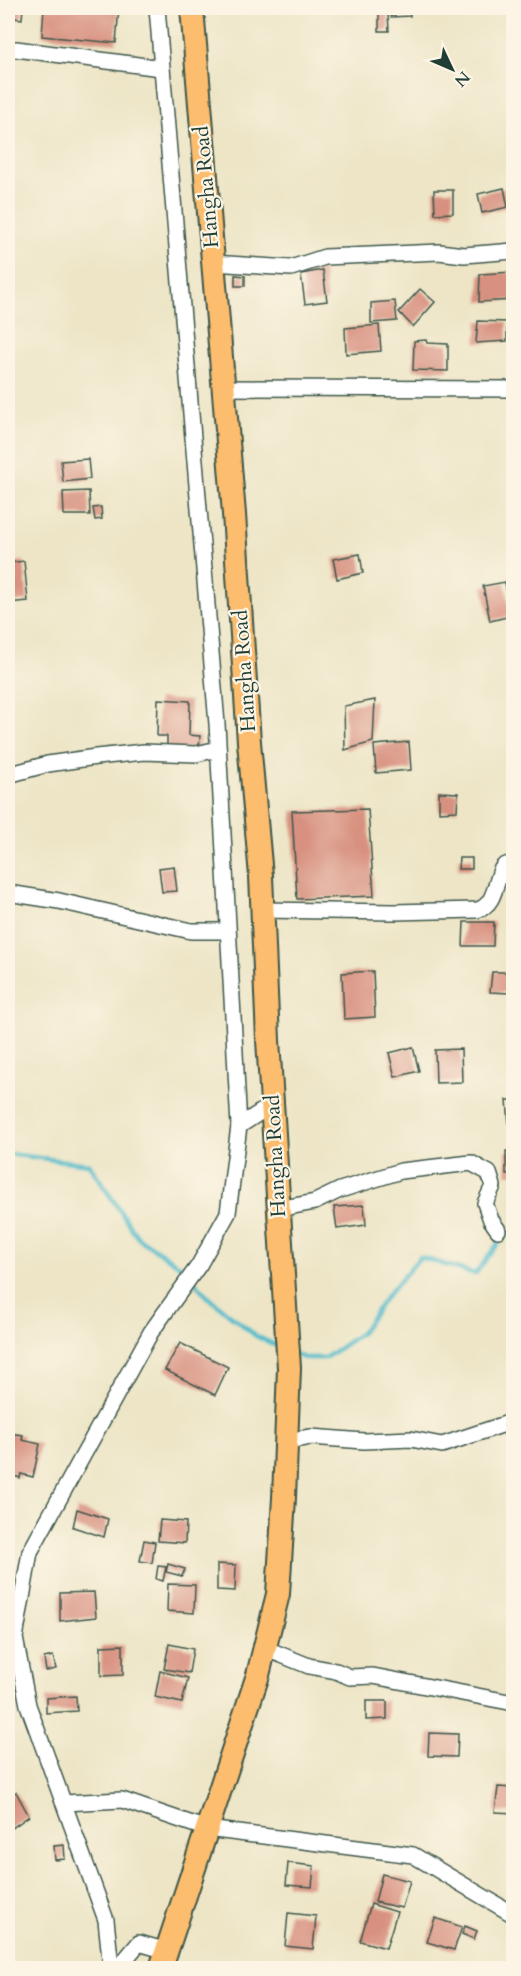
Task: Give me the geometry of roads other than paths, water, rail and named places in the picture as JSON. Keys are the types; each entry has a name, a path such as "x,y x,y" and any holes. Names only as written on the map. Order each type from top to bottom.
{"highway":[{"name":"Hangha Road","path":"164,1960 258,1675 278,1594 289,1368 278,1209 261,876 192,8"}],"street":[{"path":"116,1966 106,1920 28,1705 11,1637 30,1552 151,1332 199,1265 228,1213 239,1126 218,749 156,8"},
{"path":"8,51 16,49 161,68"},
{"path":"213,263 291,268 325,257 440,252 464,255 513,251"},
{"path":"224,388 513,389"},
{"path":"8,775 48,764 96,757 144,752 196,754 218,749"},
{"path":"261,910 394,912 477,910 484,908 490,902 501,870 513,862"},
{"path":"8,892 190,931 227,931"},
{"path":"239,1126 273,1104"},
{"path":"278,1209 315,1202 340,1190 401,1171 471,1163 489,1173 493,1186 485,1203 491,1220 498,1230"},
{"path":"286,1441 311,1437 364,1441 411,1439 442,1445 513,1421"},
{"path":"264,1648 309,1666 336,1671 350,1677 373,1676 513,1703"},
{"path":"64,1803 122,1800 207,1829 413,1855 513,1915"},
{"path":"116,1966 139,1943 164,1960"}],"waterway":[{"path":"8,1154 89,1164 138,1238 182,1267 208,1297 256,1336 279,1347"},
{"path":"295,1354 304,1358 325,1358 361,1333 385,1298 420,1257 475,1274 503,1237 514,1230"}]}
